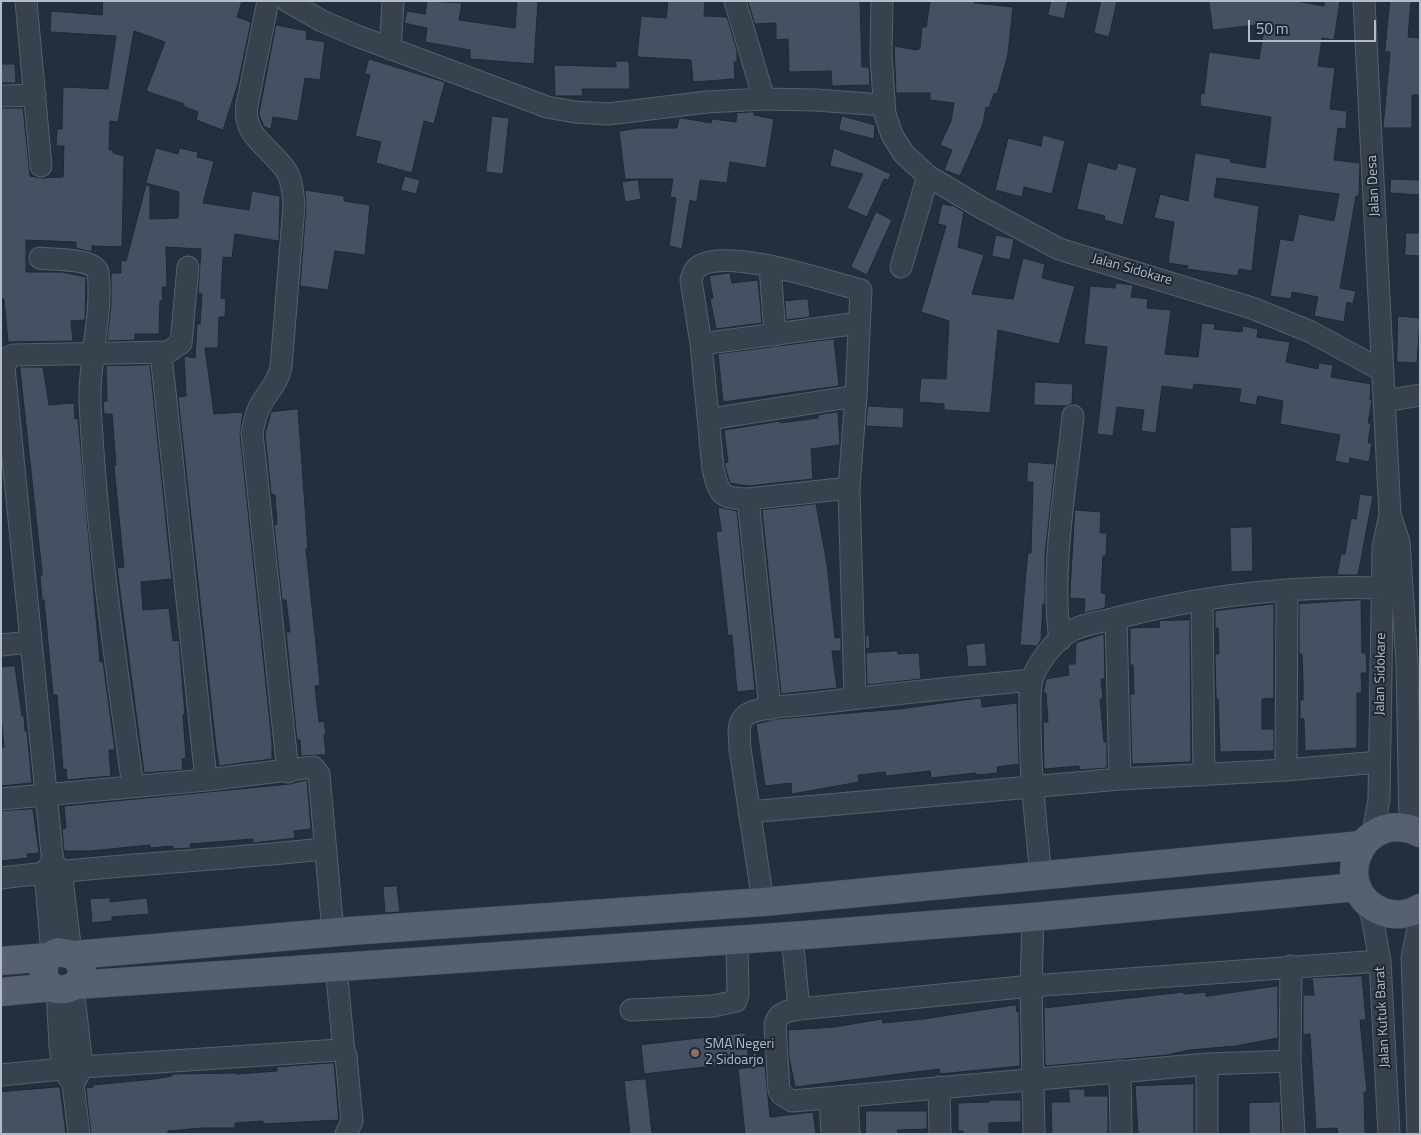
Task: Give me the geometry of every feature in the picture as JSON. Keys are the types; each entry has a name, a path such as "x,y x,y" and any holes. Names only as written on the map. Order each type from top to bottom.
{"main road":[{"path":"1,961 333,932 763,902 1041,876 1368,839 1391,827 1415,831"},
{"path":"1368,839 1355,859 1354,873 1361,894 1376,909 1388,914 1402,914 1420,908"},
{"path":"1,992 1361,894"},
{"path":"599,914 603,948"},
{"path":"61,955 80,961 82,970 80,978 65,987"}],"street":[{"path":"26,1 40,166"},
{"path":"268,1 247,105 246,121 254,135 285,169 291,181 294,206 279,380 261,404 255,417 252,433 288,772"},
{"path":"287,1 322,21 390,49 547,107 575,112 608,114 707,102 764,99 816,100 883,105"},
{"path":"390,49 393,1"},
{"path":"735,1 764,99"},
{"name":"Jalan Sidokare","path":"882,1 883,105 896,141 904,154 928,176 980,207 1060,249 1252,308 1311,332 1383,371 1390,515 1383,547 1379,811 1368,839"},
{"name":"Jalan Desa","path":"1364,1 1383,371"},
{"path":"1,96 35,95"},
{"path":"900,267 928,176"},
{"path":"40,258 88,262 95,266 99,281 90,399 94,461 110,619 133,786"},
{"path":"849,488 748,499 732,499 723,495 717,486 713,469 710,419 691,280 694,271 712,262 738,261 770,266 861,290 849,488 855,698"},
{"path":"770,266 775,335"},
{"path":"61,955 4,367 9,357 14,355 168,351 181,342 184,330 188,267"},
{"path":"701,344 859,323"},
{"path":"168,351 206,780"},
{"path":"1385,401 1420,395"},
{"path":"710,419 856,396"},
{"path":"1060,640 1057,604 1058,585 1073,416"},
{"path":"748,499 770,709"},
{"name":"Jalan Sidokare","path":"1390,515 1399,542 1414,663 1415,831"},
{"path":"1041,876 1030,735 1032,680 1046,655 1060,640 1079,627 1202,600 1287,590 1382,588"},
{"path":"1286,770 1287,590"},
{"path":"1202,600 1204,775"},
{"path":"1116,618 1120,779"},
{"path":"1,645 30,642"},
{"path":"763,902 748,812 739,729 741,721 747,715 770,709 855,698 1032,680"},
{"path":"748,812 1120,779 1286,770 1379,762"},
{"path":"1,799 288,772 313,768 317,770 333,932"},
{"path":"1,878 53,868 219,860 313,850 325,845"},
{"name":"Jalan Kutuk Barat","path":"1361,894 1372,916 1380,961 1389,1134"},
{"path":"1033,917 1031,986 1034,1134"},
{"path":"1418,1134 1416,956 1420,919"},
{"path":"792,936 799,1009"},
{"path":"631,1010 713,1006 736,1001 738,995 737,940"},
{"path":"1290,1061 1207,1064 1033,1078 792,1101 782,1095 779,1090 776,1019 782,1013 799,1009 1031,986 1380,961"},
{"path":"1291,966 1290,1061 1294,1134"},
{"path":"336,967 352,1121 346,1134"},
{"path":"65,987 79,1134"},
{"path":"1,1075 73,1073 339,1050 344,1052"},
{"path":"1207,1064 1207,1134"},
{"path":"1120,1071 1121,1134"},
{"path":"939,1087 940,1134"},
{"path":"832,1134 839,1098"},
{"path":"839,1098 849,1134"}],"building":[{"path":"103,1 242,1 237,17 251,22 238,84 223,130 196,120 198,112 183,106 184,104 146,91 165,42 134,31 118,122 110,121 109,150 124,156 122,247 92,246 92,252 76,248 76,242 26,240 26,272 62,272 86,277 85,320 71,321 73,341 8,342 4,299 1,299 1,108 23,108 30,176 42,178 63,177 64,146 56,146 57,129 62,129 63,87 108,89 116,36 50,32 51,11 102,15"},
{"path":"427,1 462,3 459,20 515,28 517,1 538,1 534,64 470,59 470,50 425,42 427,28 404,23 407,11 425,14"},
{"path":"668,1 705,1 704,16 727,17 737,50 737,62 734,62 735,79 693,82 691,60 637,57 641,16 666,18"},
{"path":"748,1 860,1 862,67 869,67 870,85 832,86 831,71 789,72 788,39 776,40 776,23 755,24"},
{"path":"930,1 975,1 974,3 1013,7 1008,54 997,94 994,93 989,108 986,107 983,124 960,176 944,170 952,150 940,145 951,121 954,103 930,100 930,93 896,93 894,46 917,50 920,48 922,27 926,27"},
{"path":"1051,1 1068,1 1064,19 1048,15"},
{"path":"1101,1 1117,1 1109,37 1094,33"},
{"path":"1209,1 1296,1 1324,6 1324,1 1340,1 1334,40 1322,38 1318,66 1335,68 1330,109 1347,111 1346,129 1338,128 1334,160 1360,163 1359,196 1356,196 1340,288 1356,291 1353,304 1347,302 1344,322 1314,316 1318,297 1292,292 1291,299 1270,296 1280,239 1293,241 1299,214 1334,221 1339,194 1217,178 1214,197 1259,206 1252,271 1239,269 1238,276 1187,269 1188,266 1168,263 1174,222 1154,218 1160,194 1188,201 1195,153 1231,159 1230,162 1265,168 1271,117 1200,106 1201,93 1204,94 1209,52 1259,59 1265,24 1213,30"},
{"path":"1390,1 1411,1 1408,37 1420,38 1420,95 1412,95 1412,128 1383,128 1390,52 1385,52"},
{"path":"276,25 307,31 306,39 325,42 320,80 305,78 298,121 273,117 271,129 264,127 259,114"},
{"path":"369,59 445,82 434,124 424,121 412,173 376,163 381,142 355,136 370,75 365,74"},
{"path":"616,61 629,61 630,89 582,89 583,96 555,96 554,65 616,67"},
{"path":"1,64 15,64 16,83 1,83"},
{"path":"754,112 754,115 774,119 766,168 730,162 727,183 700,180 697,202 690,200 682,249 669,246 676,198 670,197 673,179 625,179 619,131 640,128 677,128 679,118 711,123 712,119 736,122 737,113"},
{"path":"492,116 509,118 503,174 486,172"},
{"path":"842,116 875,125 874,139 839,130"},
{"path":"1043,135 1065,141 1052,194 1024,187 1022,197 995,190 1008,138 1041,146"},
{"path":"156,148 178,154 179,148 198,152 197,157 214,161 203,203 249,210 252,191 280,196 279,241 235,234 232,258 223,257 221,298 226,299 225,317 219,317 218,348 205,348 214,414 243,412 240,434 272,742 272,759 219,766 216,747 178,397 186,396 184,356 195,358 197,324 200,324 202,294 198,293 201,249 166,247 167,287 162,287 163,301 160,301 159,334 135,334 135,340 107,341 111,304 111,273 121,273 121,260 126,261 146,185 150,186 150,219 178,218 179,192 146,183"},
{"path":"834,148 891,174 888,180 884,179 867,217 847,208 863,174 830,166"},
{"path":"1088,162 1116,170 1118,163 1137,168 1123,225 1104,220 1105,216 1077,209"},
{"path":"405,176 420,180 416,194 401,190"},
{"path":"1391,179 1420,180 1420,195 1390,193"},
{"path":"638,180 641,199 625,202 622,182"},
{"path":"305,190 344,196 344,201 370,205 365,255 335,251 328,290 300,286 306,207"},
{"path":"942,204 954,206 964,212 958,247 984,255 972,294 1013,299 1023,258 1045,264 1042,278 1075,286 1059,344 998,330 990,413 944,410 944,404 919,402 921,378 946,379 949,321 921,312 946,226 938,224"},
{"path":"876,212 892,220 867,275 851,267"},
{"path":"1406,233 1420,233 1420,256 1405,255"},
{"path":"996,235 1014,239 1010,260 992,256"},
{"path":"730,273 732,283 758,280 762,323 716,329 710,299 713,298 709,276"},
{"path":"1116,283 1133,285 1131,297 1148,299 1147,308 1171,310 1165,354 1198,357 1202,323 1215,324 1214,329 1242,332 1243,326 1258,329 1257,337 1290,342 1286,362 1318,369 1319,363 1333,365 1331,377 1371,384 1370,400 1372,400 1368,423 1371,423 1368,443 1372,443 1369,462 1350,458 1349,464 1335,461 1340,435 1280,424 1283,401 1258,396 1256,405 1239,402 1241,389 1194,384 1193,390 1162,386 1156,433 1141,431 1144,410 1117,407 1113,436 1097,434 1107,347 1084,344 1090,286 1115,288"},
{"path":"808,299 810,317 786,320 785,301"},
{"path":"1398,316 1420,318 1417,363 1397,362"},
{"path":"834,339 839,386 723,402 718,354"},
{"path":"150,365 172,579 141,582 143,610 169,608 173,641 179,640 185,715 183,715 186,758 182,759 183,770 144,773 117,568 124,567 114,465 116,465 112,414 104,414 103,401 107,401 106,366"},
{"path":"20,367 43,367 49,405 74,403 75,419 78,418 100,662 103,662 115,750 109,750 111,776 67,780 66,769 63,770 57,695 53,695 44,600 42,600 40,575 42,575"},
{"path":"1035,382 1073,384 1072,404 1066,406 1034,405"},
{"path":"868,406 904,408 903,428 866,426"},
{"path":"298,409 308,549 306,549 320,686 315,686 319,722 324,721 326,755 301,756 300,740 297,740 286,632 290,632 286,600 282,600 274,525 277,524 275,495 271,494 265,434 271,412"},
{"path":"838,412 840,445 811,449 813,479 748,486 730,483 725,467 725,463 728,462 724,430 780,421 780,423 818,418 818,415"},
{"path":"1028,462 1055,464 1045,556 1045,604 1043,604 1041,640 1037,646 1020,645 1028,553 1031,553 1033,482 1027,482"},
{"path":"1360,494 1373,496 1358,575 1337,575 1341,554 1345,554 1351,518 1356,519"},
{"path":"816,504 827,564 835,638 841,637 841,651 832,651 837,688 781,694 762,510"},
{"path":"718,507 737,511 755,690 737,692 732,635 728,636 716,532 721,531"},
{"path":"1075,510 1101,512 1100,533 1107,533 1106,556 1103,556 1101,593 1106,593 1105,608 1084,613 1085,599 1070,598"},
{"path":"1252,527 1253,571 1231,572 1230,528"},
{"path":"1361,600 1362,653 1366,653 1367,673 1361,673 1362,693 1357,693 1357,748 1305,751 1304,719 1300,719 1303,681 1302,654 1299,654 1299,604"},
{"path":"1274,604 1274,698 1262,699 1262,729 1274,729 1274,751 1220,752 1215,654 1219,654 1218,628 1215,628 1215,611"},
{"path":"1190,620 1191,762 1132,764 1130,694 1134,694 1133,665 1130,665 1130,628 1160,627 1159,621"},
{"path":"1104,634 1105,679 1101,679 1103,699 1100,699 1104,742 1107,742 1107,768 1079,770 1079,766 1044,769 1043,722 1048,722 1046,693 1043,693 1046,679 1069,675 1068,664 1075,664 1076,643"},
{"path":"866,635 869,635 870,648 866,649"},
{"path":"985,643 987,666 968,667 966,645"},
{"path":"897,651 898,654 919,653 921,679 867,685 866,653"},
{"path":"15,666 22,716 24,716 25,731 27,731 32,783 1,786 1,748 4,747 1,716 1,667"},
{"path":"981,698 982,707 1017,703 1019,764 997,767 998,773 976,775 976,773 931,778 930,771 886,776 885,772 858,775 859,782 792,794 791,783 765,786 756,724 777,719 899,709"},
{"path":"307,780 311,829 294,831 295,838 253,843 253,839 190,844 191,848 173,849 173,846 150,848 150,845 90,851 64,851 62,829 66,828 64,806 290,784"},
{"path":"33,809 39,853 27,854 28,858 1,861 1,811"},
{"path":"397,886 400,912 385,913 383,887"},
{"path":"110,898 110,902 147,898 149,914 112,917 112,921 92,923 90,899"},
{"path":"1362,976 1366,1020 1360,1020 1367,1092 1364,1092 1365,1134 1338,1134 1337,1128 1316,1129 1310,1034 1303,1035 1303,995 1314,995 1312,978"},
{"path":"1278,986 1278,1038 1236,1046 1189,1050 1167,1055 1046,1066 1044,1008 1183,992 1184,994 1206,992 1206,996"},
{"path":"1016,1005 1017,1012 1019,1011 1020,1066 940,1074 939,1069 795,1087 789,1057 788,1030 834,1027 882,1019 883,1023 923,1019"},
{"path":"745,1033 749,1062 644,1074 641,1045"},
{"path":"334,1063 339,1120 263,1124 263,1121 235,1123 235,1128 168,1131 168,1134 91,1134 86,1088 93,1087 93,1085 154,1079 172,1076 172,1074 236,1074 277,1071 277,1067"},
{"path":"765,1066 770,1117 813,1112 816,1134 745,1134 738,1069"},
{"path":"646,1079 652,1134 630,1134 624,1081"},
{"path":"1194,1084 1194,1134 1138,1134 1135,1086"},
{"path":"60,1087 66,1134 1,1134 1,1092"},
{"path":"1069,1089 1085,1089 1085,1096 1108,1096 1108,1134 1052,1134 1051,1102 1069,1102"},
{"path":"989,1100 1021,1100 1021,1122 989,1123 989,1134 963,1134 963,1131 958,1131 958,1103 989,1102"},
{"path":"1280,1102 1281,1134 1249,1134 1249,1103"},
{"path":"866,1111 927,1111 927,1129 897,1130 898,1134 866,1134"}],"place":[{"name":"SMA Negeri 2 Sidoarjo","path":"695,1053"}]}
